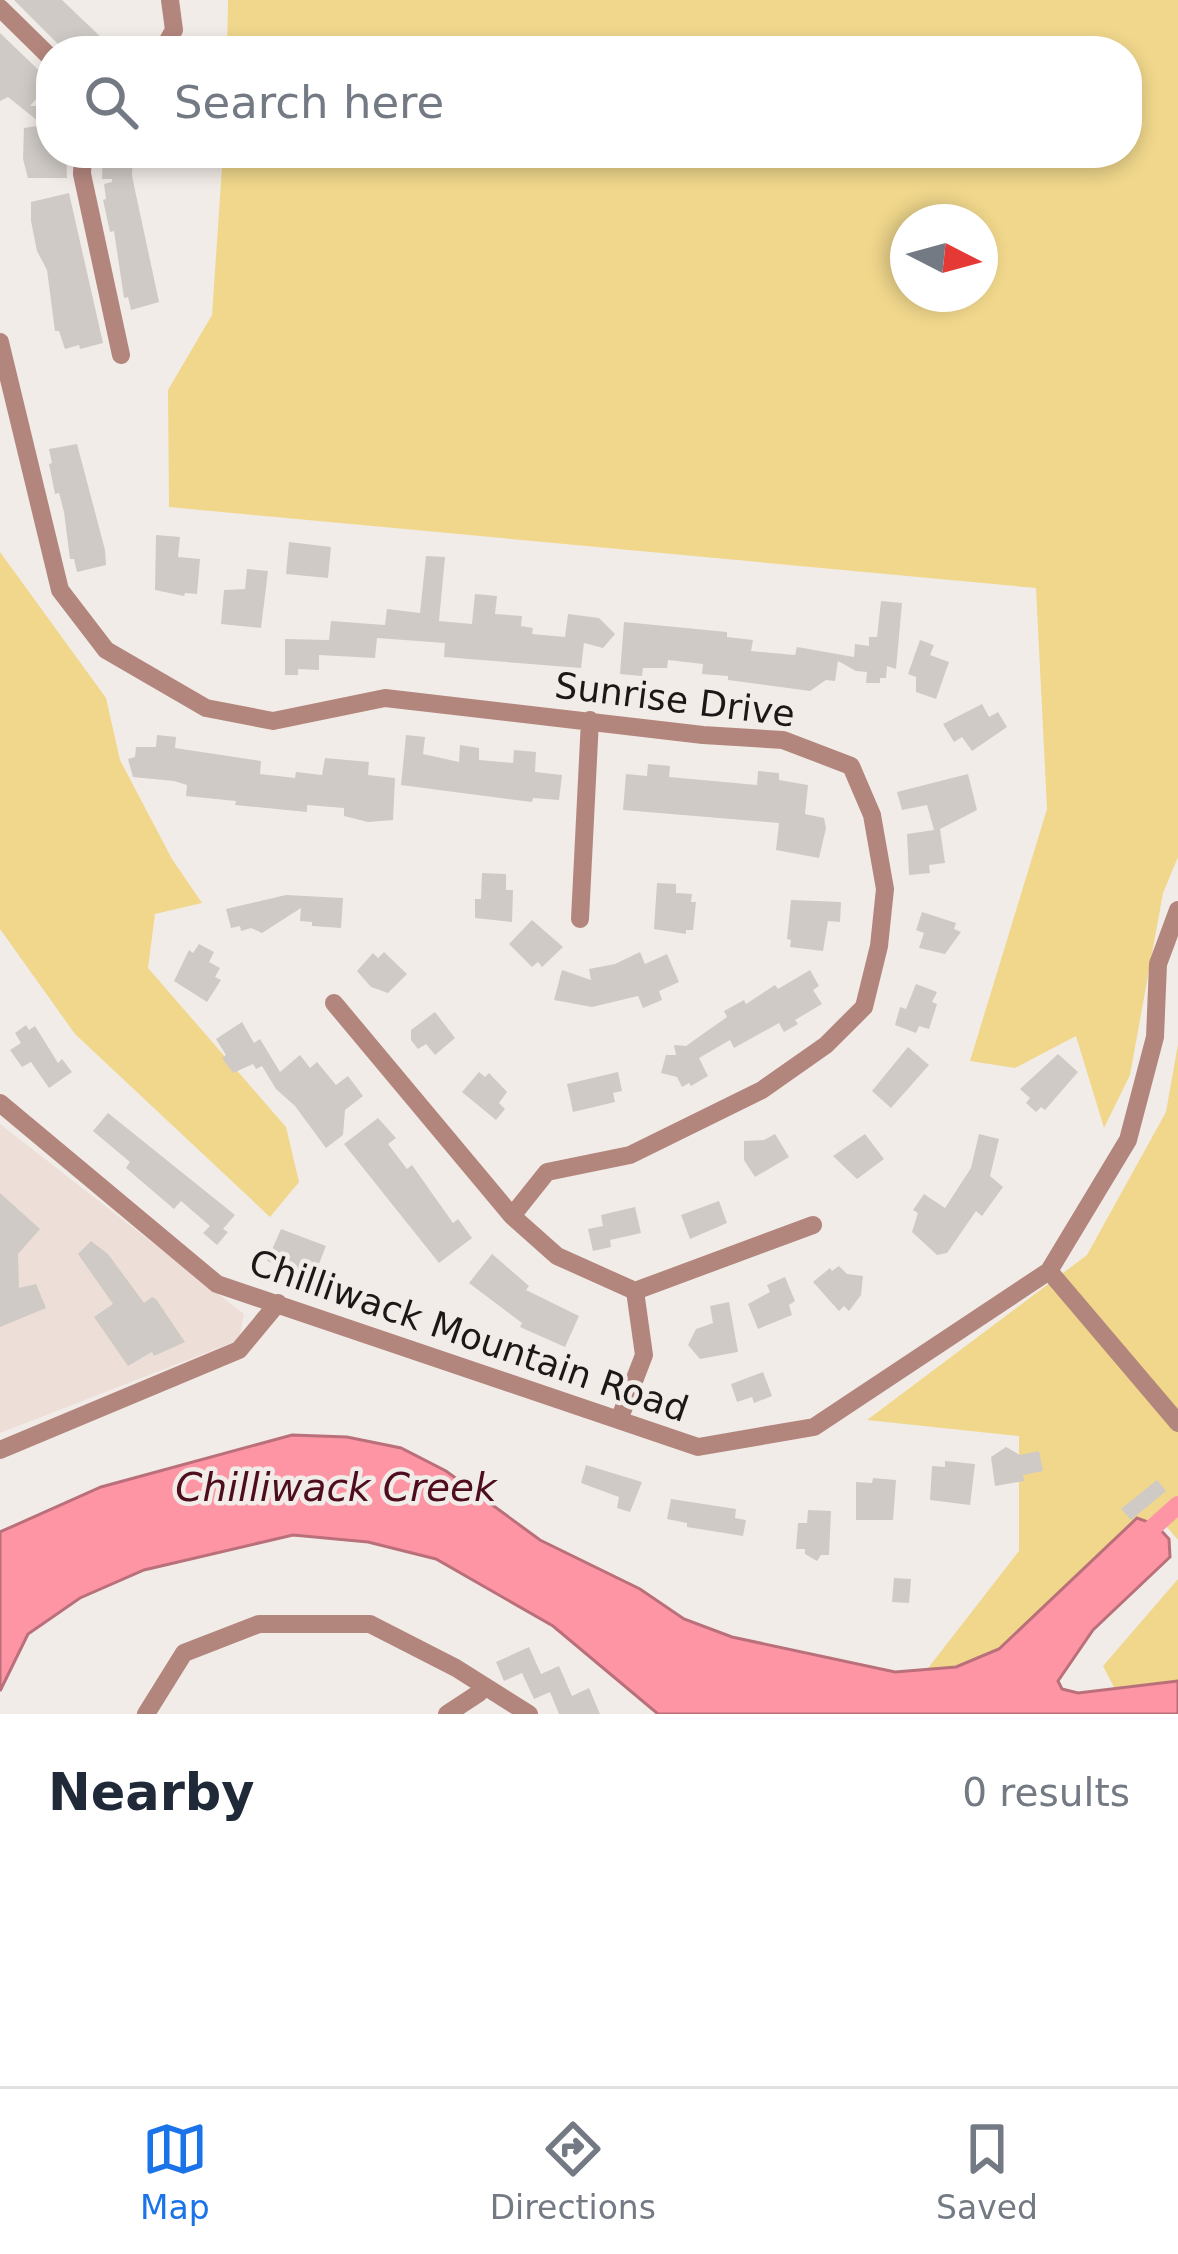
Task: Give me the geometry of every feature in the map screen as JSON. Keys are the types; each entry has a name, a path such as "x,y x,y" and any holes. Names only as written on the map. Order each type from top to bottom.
{"street":[{"path":"170,0 171,36"},
{"path":"0,8 36,43"},
{"path":"82,168 121,355"},
{"name":"Sunrise Drive","path":"0,342 60,590 106,650 206,708 273,721 385,698 783,740 851,766 872,815 885,889 879,946 865,1007 826,1045 762,1090 630,1154 548,1172 512,1216"},
{"path":"580,919 590,720"},
{"name":"Chilliwack Mountain Road","path":"0,1103 217,1285 698,1447 814,1427 1049,1271 1128,1140 1155,1037 1157,964 1178,910"},
{"path":"334,1003 512,1216 557,1256 635,1291 813,1226"},
{"path":"1049,1271 1178,1423"},
{"path":"619,1420 644,1355 635,1291"},
{"path":"0,1450 239,1350 278,1303"},
{"path":"146,1714 184,1653 259,1624 370,1624 529,1714"},
{"path":"447,1714 479,1693"}],"shaded area":[{"path":"228,0 1178,0 1178,857 1163,893 1130,1075 1104,1128 1076,1036 1015,1068 970,1061 1047,809 1036,588 169,507 168,390 212,315 222,168 1142,168 1142,36 227,36"},
{"path":"0,552 106,698 120,760 172,859 202,903 155,914 148,968 286,1127 299,1182 270,1217 75,1034 0,929"},
{"path":"1178,1044 1178,1540 1167,1527 1156,1525 1009,1650 963,1670 925,1672 1019,1551 1019,1436 867,1420 1087,1255 1166,1112"},
{"path":"0,1124 244,1314 239,1340 0,1433"},
{"path":"1178,1579 1178,1700 1117,1693 1103,1666"}],"water":[{"name":"Chilliwack Creek","path":"292,1435 347,1437 401,1448 446,1471 540,1540 640,1589 684,1619 732,1637 895,1672 956,1667 999,1649 1137,1518 1156,1525 1169,1539 1170,1557 1093,1630 1058,1681 1062,1689 1078,1693 1178,1681 1178,1714 658,1714 553,1626 436,1559 368,1542 293,1535 144,1570 80,1598 28,1634 0,1691 0,1532 101,1487"}],"building":[{"path":"14,0 62,0 100,36 50,36"},
{"path":"0,33 36,68 36,99 30,106 36,106 36,119 8,97 0,101"},
{"path":"36,126 36,168 67,168 67,178 28,178 24,128"},
{"path":"102,168 132,168 159,302 131,310 128,297 124,298 114,231 110,232 103,200 104,184 112,179 102,179"},
{"path":"69,193 103,343 80,349 79,345 65,349 55,331 47,270 37,251 31,221 31,202"},
{"path":"77,444 106,565 77,572 70,559 59,493 55,494 49,449"},
{"path":"156,535 180,537 178,557 200,559 197,594 155,590"},
{"path":"289,542 331,547 328,578 286,574"},
{"path":"426,556 445,557 439,621 472,624 475,594 497,596 495,614 522,616 521,626 533,628 532,634 565,637 568,614 599,618 615,634 603,648 584,643 581,668 444,657 445,643 377,638 375,658 319,655 319,670 298,669 298,675 285,675 285,639 329,640 331,621 385,625 387,609 420,613"},
{"path":"247,569 268,571 261,628 221,624 224,590 245,589"},
{"path":"881,601 902,603 896,669 887,666 886,678 880,678 880,683 866,683 867,672 838,661 835,681 826,680 810,691 728,680 728,676 702,674 703,664 668,660 667,668 643,668 642,676 620,674 624,622 727,632 727,637 753,640 751,651 795,655 797,647 854,657 855,644 869,646 869,637 877,637"},
{"path":"920,640 934,645 930,655 949,662 936,699 916,692 916,677 908,674"},
{"path":"982,704 989,717 998,712 1007,727 972,751 962,737 954,742 943,724"},
{"path":"157,735 176,737 175,748 261,761 260,774 322,775 325,758 369,762 368,775 395,778 393,820 368,822 344,816 344,808 307,805 307,812 235,805 236,801 186,796 187,785 174,781 133,777 128,759 135,757 136,747 156,747"},
{"path":"406,735 425,737 423,754 459,762 460,745 479,748 479,760 513,763 514,750 536,752 535,772 562,775 559,800 533,798 532,802 401,785"},
{"path":"648,764 670,766 669,777 757,785 758,771 779,773 779,780 808,785 805,814 824,818 826,828 819,858 776,850 779,823 623,810 626,774 647,776"},
{"path":"968,774 977,810 940,829 945,863 929,865 930,873 909,875 907,834 934,830 927,805 902,810 897,792"},
{"path":"482,873 506,874 506,890 513,890 512,922 475,918"},
{"path":"657,883 676,884 676,893 692,894 691,902 696,902 693,930 686,934 654,929"},
{"path":"286,895 343,898 341,928 300,921 301,908 262,933 231,928 226,909"},
{"path":"791,900 841,902 840,922 828,921 823,951 790,947"},
{"path":"922,912 956,923 954,929 961,932 945,954 919,948 924,933 916,930"},
{"path":"532,920 563,947 542,967 538,962 532,967 509,944"},
{"path":"199,944 214,952 209,962 220,968 215,977 221,980 207,1002 174,981 189,950 193,953"},
{"path":"384,952 407,974 388,993 371,987 357,971 373,953 378,958"},
{"path":"640,952 645,964 667,954 679,982 659,991 662,1000 643,1008 638,996 592,1007 554,1000 562,970 591,980 589,969"},
{"path":"810,970 819,986 813,990 822,1004 795,1020 798,1024 784,1032 779,1023 734,1048 730,1040 699,1058 708,1076 691,1086 682,1087 677,1077 661,1073 666,1055 676,1055 674,1045 686,1046 727,1017 724,1011"},
{"path":"916,984 937,992 932,1002 937,1004 929,1029 919,1026 916,1033 895,1025 900,1007 906,1009"},
{"path":"435,1012 455,1038 435,1055 426,1044 418,1049 411,1030"},
{"path":"242,1022 254,1043 260,1039 280,1072 300,1055 310,1068 317,1062 336,1085 348,1076 363,1096 345,1110 343,1135 326,1148 262,1066 256,1069 253,1064 233,1073 216,1039"},
{"path":"26,1025 29,1030 35,1026 58,1063 62,1059 72,1072 49,1088 31,1062 22,1067 10,1050 21,1043 15,1033"},
{"path":"908,1047 929,1065 891,1108 872,1091"},
{"path":"1058,1054 1078,1072 1045,1110 1041,1107 1036,1112 1020,1089"},
{"path":"479,1072 485,1077 489,1073 507,1092 499,1103 505,1109 496,1120 462,1092"},
{"path":"618,1072 622,1091 613,1093 615,1102 573,1112 567,1084"},
{"path":"108,1113 235,1215 217,1245 203,1233 210,1226 181,1201 174,1209 126,1168 130,1162 93,1131"},
{"path":"378,1118 396,1138 388,1144 407,1169 412,1165 453,1223 458,1219 472,1238 439,1263 344,1144"},
{"path":"775,1134 789,1157 755,1177 744,1160 744,1141"},
{"path":"865,1134 884,1159 857,1179 833,1156"},
{"path":"979,1134 999,1139 990,1176 1003,1187 982,1216 976,1211 947,1253 937,1255 912,1232 918,1213 913,1210 924,1194 945,1208 971,1168"},
{"path":"0,1193 40,1229 18,1254 19,1288 36,1284 46,1308 0,1327"},
{"path":"719,1201 727,1223 690,1239 681,1215"},
{"path":"635,1207 641,1233 610,1240 611,1247 593,1251 588,1229 603,1226 601,1215"},
{"path":"281,1229 326,1246 313,1279 267,1261"},
{"path":"91,1241 108,1254 144,1303 156,1299 185,1342 128,1366 94,1317 113,1304 78,1254"},
{"path":"492,1254 529,1286 526,1290 579,1316 565,1347 520,1327 522,1323 469,1283"},
{"path":"839,1266 847,1274 863,1276 861,1295 849,1311 844,1306 839,1311 813,1282"},
{"path":"785,1277 795,1301 789,1305 792,1315 758,1329 748,1304 770,1292 767,1285"},
{"path":"729,1302 738,1352 700,1359 688,1345 696,1329 713,1323 710,1306"},
{"path":"763,1372 772,1396 754,1403 752,1397 737,1402 731,1384"},
{"path":"1006,1447 1020,1455 1039,1451 1043,1471 1023,1475 1024,1481 995,1486 991,1457"},
{"path":"945,1461 975,1464 970,1505 930,1500 932,1466 945,1467"},
{"path":"586,1465 642,1482 630,1512 617,1508 619,1497 581,1483"},
{"path":"873,1478 896,1480 893,1520 856,1520 856,1482 872,1483"},
{"path":"1157,1480 1166,1491 1131,1520 1121,1509"},
{"path":"671,1499 736,1509 735,1518 746,1520 743,1536 667,1519"},
{"path":"808,1510 831,1511 829,1555 817,1561 805,1549 796,1549 798,1523 807,1523"},
{"path":"894,1578 911,1579 909,1603 892,1602"},
{"path":"529,1647 541,1674 559,1666 572,1696 589,1688 600,1714 559,1714 550,1692 534,1699 522,1673 504,1681 496,1662"}],"waterway":[{"name":"Chilliwack Creek","path":"1139,1540 1178,1505"}]}
